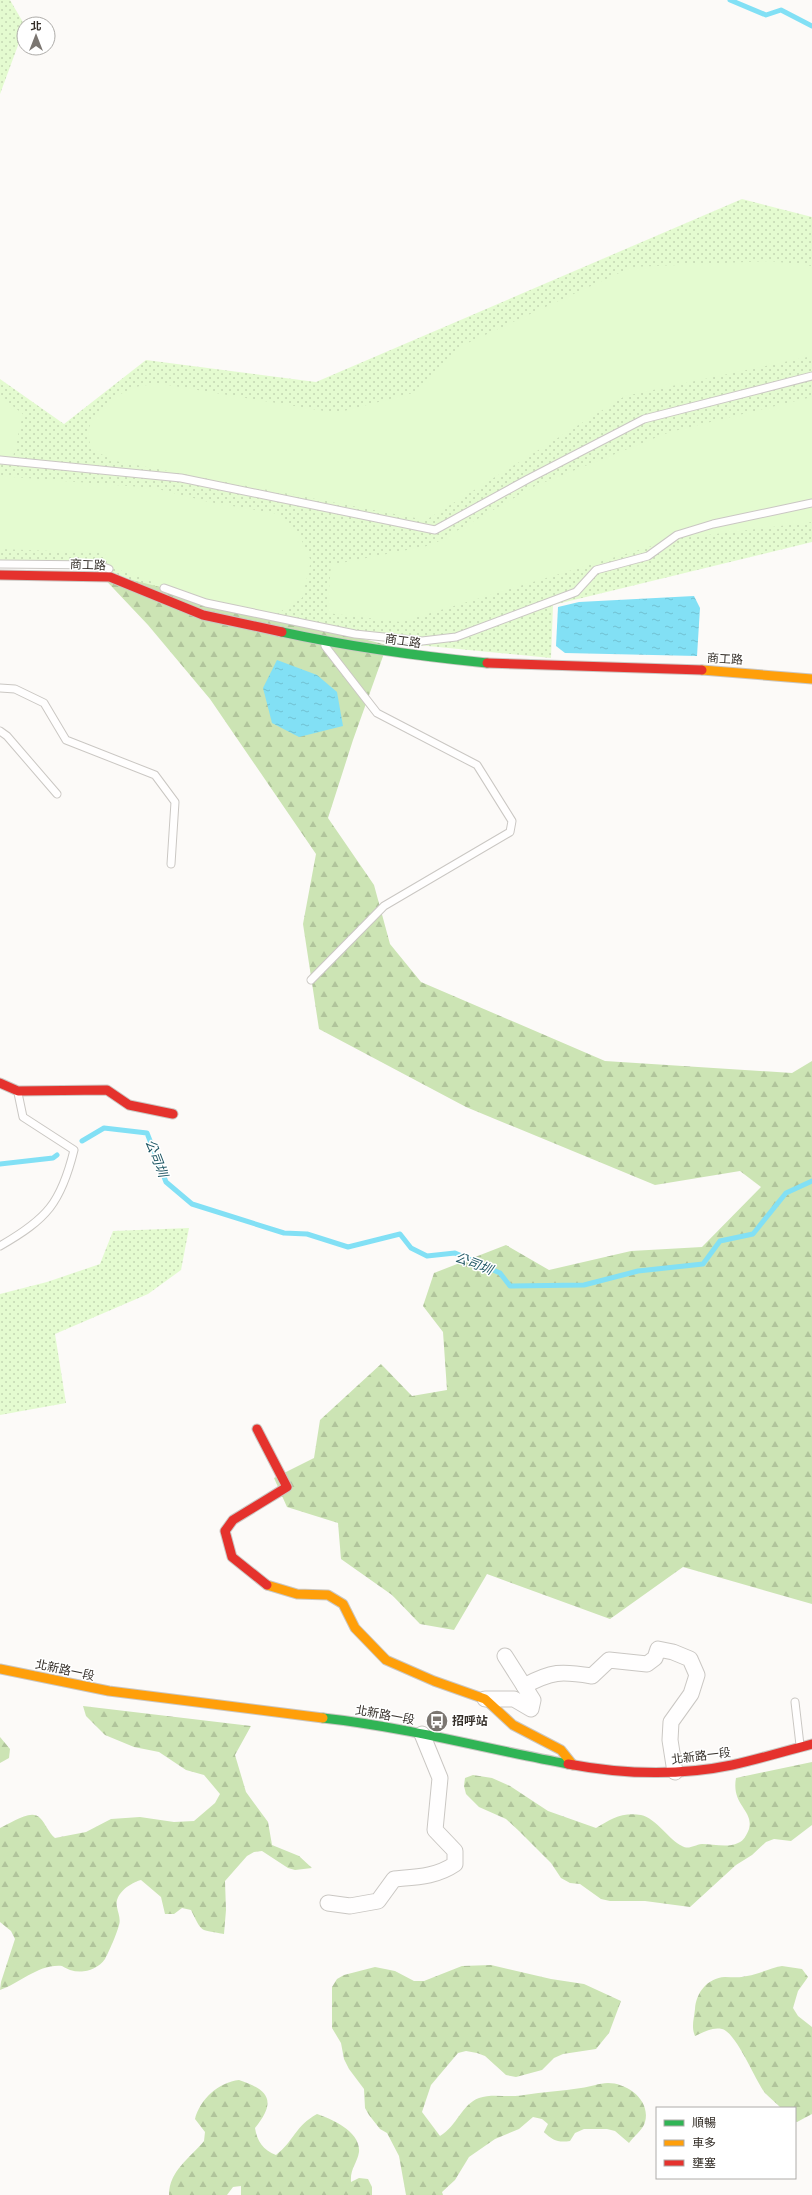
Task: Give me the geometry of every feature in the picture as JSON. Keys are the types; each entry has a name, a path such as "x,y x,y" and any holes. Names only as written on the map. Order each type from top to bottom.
{"street":[{"name":"商工路","path":"0,575 110,577 203,615 322,641 415,656 500,664 656,668 767,674 812,679"},
{"path":"0,1083 18,1091 107,1090 129,1105 173,1114"},
{"path":"257,1428 287,1488 233,1520 225,1531 232,1557 265,1584 296,1594 328,1595 343,1604 355,1628 386,1660 434,1681 485,1699 514,1699 531,1709 533,1700 505,1656"},
{"path":"524,1686 545,1674 569,1672 592,1676 609,1660 647,1664 655,1658 658,1649 673,1652 690,1660 697,1675 691,1694 671,1722 670,1740 675,1772"},
{"name":"北新路一段","path":"0,1668 109,1691 376,1724 497,1751 573,1765 632,1772 675,1772 731,1765 812,1744"},
{"path":"485,1699 513,1725 561,1750 573,1765"},
{"path":"328,1902 350,1906 378,1901 394,1879 424,1877 443,1872 455,1864 455,1851 435,1830 440,1778 422,1734"}],"lane":[{"path":"0,460 181,478 435,530 528,479 644,419 812,376"},
{"path":"156,585 206,603 355,634 422,641 456,637 576,592 596,570 648,556 677,535 714,524 812,503"},
{"path":"0,564 98,565 127,575"},
{"path":"311,980 384,906 510,832 512,821 477,765 377,713 322,641"},
{"path":"0,688 15,690 44,703 66,740 155,775 175,802 171,864"},
{"path":"0,731 7,736 57,794"},
{"path":"0,1246 29,1230 53,1205 67,1179 74,1150 23,1117 18,1091"},
{"path":"794,1702 801,1747"}],"green space":[{"path":"0,0 10,0 19,16 16,16 16,51 0,94"},
{"path":"742,199 812,217 812,542 553,605 551,658 387,642 205,607 97,567 0,568 0,379 64,424 146,360 316,382"},
{"path":"770,261 812,266 812,356 625,396 426,520 115,461 93,450 88,438 90,426 94,418 107,403 124,392 140,386 154,384 162,384 336,413 413,393 459,347 632,267"},
{"path":"0,396 23,414 13,457 0,456"},
{"path":"812,397 812,522 675,539 401,622 327,613 331,565 432,545 535,486 670,432"},
{"path":"0,476 154,488 209,502 279,514 298,532 311,561 302,598 275,615 222,607 114,568 104,553 0,549"},
{"path":"97,571 387,645 353,740 328,818 374,885 390,944 421,982 605,1061 792,1073 812,1061 812,1604 683,1567 610,1619 487,1574 454,1630 420,1624 392,1595 341,1559 338,1523 287,1507 274,1478 314,1458 320,1420 381,1364 412,1396 447,1390 443,1332 423,1306 434,1273 506,1245 549,1270 631,1251 702,1247 761,1187 740,1171 655,1185 466,1107 319,1029 303,924 316,854 210,699 148,625"},
{"path":"189,1228 181,1270 148,1294 55,1334 66,1403 0,1415 0,1294 47,1282 100,1264 113,1231"},
{"path":"83,1706 251,1726 235,1755 246,1792 268,1822 272,1845 299,1856 312,1868 295,1870 288,1868 262,1851 254,1852 247,1856 225,1881 226,1910 224,1934 206,1931 200,1927 191,1910 182,1908 174,1914 165,1914 161,1897 141,1880 137,1881 128,1886 118,1898 117,1907 120,1923 113,1942 102,1963 94,1968 80,1972 70,1970 62,1966 45,1968 0,1990 1,1982 15,1939 11,1931 0,1922 0,1828 20,1818 36,1815 55,1838 86,1832 111,1819 140,1817 174,1822 194,1821 215,1803 220,1794 204,1775 186,1770 159,1752 134,1747 105,1735 86,1716"},
{"path":"0,1737 10,1749 9,1758 0,1763"},
{"path":"812,1762 812,1825 791,1841 774,1839 766,1842 752,1855 736,1865 690,1907 645,1901 610,1901 601,1899 580,1884 570,1883 561,1878 551,1863 506,1819 479,1807 466,1794 464,1786 465,1778 473,1775 492,1778 510,1786 548,1811 596,1828 622,1815 634,1814 647,1817 652,1820 677,1843 685,1847 702,1844 730,1845 738,1843 744,1839 749,1829 750,1822 737,1795 735,1787 736,1778"},
{"path":"491,1965 551,1979 584,1984 621,2001 609,2033 596,2049 563,2054 554,2058 542,2070 516,2077 506,2075 485,2056 466,2051 458,2053 431,2085 422,2112 440,2136 451,2127 468,2105 479,2098 490,2096 519,2096 581,2088 605,2083 623,2086 636,2094 641,2100 646,2114 644,2125 629,2143 615,2131 607,2129 584,2129 575,2133 570,2141 562,2142 553,2139 544,2132 548,2124 542,2119 533,2117 519,2129 495,2139 469,2157 455,2180 442,2192 443,2195 406,2195 399,2156 387,2133 380,2129 365,2108 364,2089 349,2069 344,2059 341,2043 332,2028 332,1987 337,1979 344,1975 375,1967 395,1971 414,1981 424,1981 462,1966"},
{"path":"782,1966 802,1969 808,1977 798,1991 793,2008 798,2016 812,2027 812,2114 797,2122 796,2107 780,2107 765,2093 739,2047 727,2032 722,2029 715,2029 708,2030 695,2036 693,2029 696,2003 700,1992 708,1983 719,1978 744,1977"},
{"path":"239,2080 263,2092 266,2098 268,2104 266,2111 255,2128 257,2137 264,2148 276,2155 304,2124 317,2114 330,2119 344,2127 355,2138 359,2152 352,2173 351,2182 359,2178 368,2179 372,2187 372,2195 241,2195 241,2186 233,2187 227,2195 169,2195 172,2179 176,2172 204,2141 205,2132 195,2119 201,2105 211,2093 224,2084"}],"water":[{"path":"694,596 700,608 697,656 565,653 556,646 558,607 579,602"},
{"path":"277,660 317,675 337,692 343,726 299,737 272,723 263,688"}],"waterway":[{"path":"730,0 766,15 781,10 812,26"},
{"name":"公司圳","path":"82,1141 104,1128 147,1133 166,1182 192,1204 284,1233 307,1234 348,1247 400,1234 411,1248 427,1256 455,1253 500,1273 510,1286 584,1285 638,1271 703,1264 720,1241 753,1234 786,1193 812,1181"},
{"name":"公司圳","path":"0,1164 53,1158 57,1155"}],"traffic: fast":[{"path":"282,632 384,650 487,663"},
{"path":"323,1718 385,1727 568,1764"}],"traffic: slow":[{"path":"702,670 812,679"},
{"path":"267,1585 297,1594 328,1595 343,1604 355,1628 386,1660 434,1681 485,1699 513,1725 561,1750 573,1765"},
{"path":"0,1669 109,1691 323,1718"}],"traffic: jam":[{"path":"0,575 110,577 203,615 282,632"},
{"path":"487,663 702,670"},
{"path":"0,1083 18,1091 107,1090 129,1105 173,1114"},
{"path":"257,1429 287,1487 233,1520 225,1531 232,1557 267,1585"},
{"path":"568,1764 629,1772 691,1771 732,1765 812,1744"}],"place":[{"name":"招呼站","path":"437,1721"}]}
